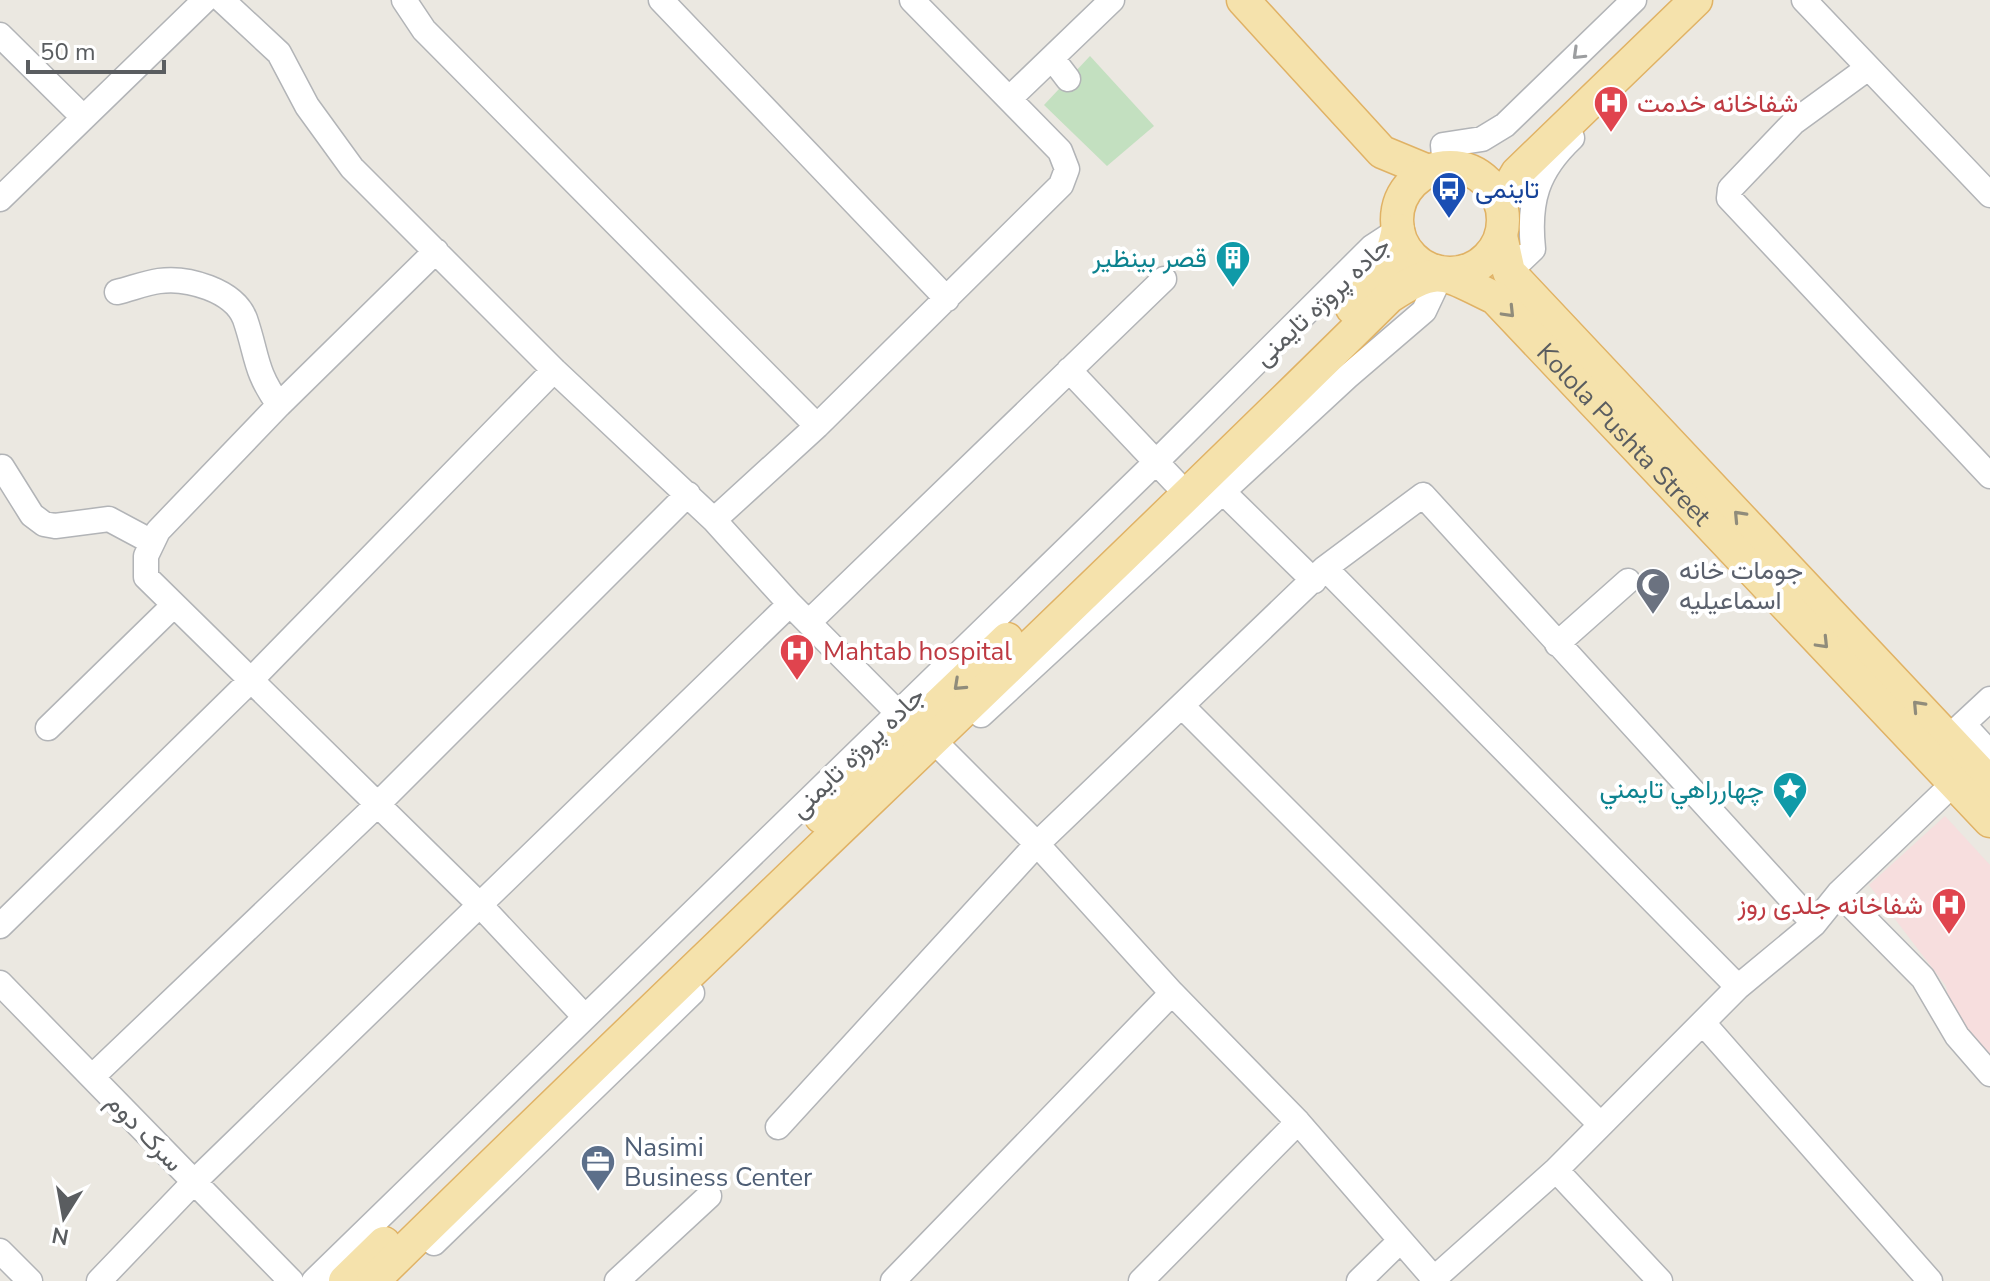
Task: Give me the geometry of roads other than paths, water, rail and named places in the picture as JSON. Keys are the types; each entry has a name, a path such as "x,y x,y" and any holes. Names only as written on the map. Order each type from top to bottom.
{"main road":[{"path":"1243,0 1382,152 1404,246 1415,260 1442,273 1464,271 1480,263 1501,236"},
{"path":"1479,175 1502,160 1668,0"},
{"path":"1500,202 1517,173 1696,0"},
{"path":"1382,152 1436,169 1463,168 1479,175 1492,187 1500,202 1501,236 1509,272 1956,731 1990,783"},
{"path":"1398,221 1408,188 1436,169"},
{"name":"جاده پروژه تایمنی","path":"373,1281 606,1052 922,732 1165,472 1372,289 1389,265 1398,221"},
{"name":"جاده پروژه تایمنی","path":"345,1281 922,732 1216,485 1389,297 1413,281 1442,273"},
{"name":"Kolola Pushta Street","path":"1442,273 1495,298 1990,821"}],"street":[{"path":"0,199 205,0"},
{"path":"222,0 279,53 307,106 352,168 554,370 688,494 790,604 1037,844 1172,993 1298,1122 1399,1242 1436,1279 1556,1170 1738,987 1814,924 1839,893 1955,782"},
{"path":"404,0 424,30 817,426"},
{"path":"661,0 947,299"},
{"path":"714,520 817,426 1061,185 1067,169 1060,151 912,0"},
{"path":"1009,99 1112,0"},
{"path":"1436,169 1443,145 1482,139 1505,125 1634,0"},
{"path":"1509,272 1533,249 1532,198 1558,151 1714,0"},
{"path":"1804,0 1990,195"},
{"path":"0,35 83,117"},
{"path":"1052,58 1068,79"},
{"path":"1868,68 1794,122 1730,189 1729,198 1990,476"},
{"path":"436,251 279,405 158,531 146,556 146,577 480,905 585,1017"},
{"path":"809,622 1164,279"},
{"path":"117,292 161,280 200,284 222,294 244,316 259,378 279,405"},
{"path":"0,926 250,681 554,370"},
{"path":"1069,370 1165,472"},
{"path":"2,467 32,515 44,524 55,526 109,519 152,542"},
{"path":"1216,485 1319,574 1738,987"},
{"path":"92,1077 377,805 688,494"},
{"path":"778,1127 1037,844 1319,574 1423,495 1814,924"},
{"path":"1557,644 1628,581"},
{"path":"99,1281 194,1182 790,604"},
{"path":"48,728 174,605"},
{"path":"1990,699 1956,731 1990,753"},
{"path":"1183,707 1600,1124"},
{"name":"جاده پروژه تایمنی","path":"314,1281 585,1017 922,732"},
{"name":"جاده پروژه تایمنی","path":"395,1281 922,732"},
{"path":"1839,893 1923,978 1957,1036 1990,1074"},
{"name":"سرک دوم","path":"0,983 291,1281"},
{"path":"893,1281 1172,993"},
{"path":"1704,1024 1930,1281"},
{"path":"1141,1281 1298,1122"},
{"path":"1556,1170 1660,1281"},
{"path":"617,1281 709,1196"},
{"path":"1359,1281 1399,1242"},
{"path":"0,1251 30,1281"}],"place":[{"name":"شفاخانه خدمت","path":"1611,134"},
{"name":"تاینمی","path":"1449,220"},
{"name":"قصر بینظیر","path":"1233,289"},
{"name":"جومات خانه اسماعيليه","path":"1653,616"},
{"name":"Mahtab hospital","path":"797,682"},
{"name":"چهارراهي تايمني","path":"1790,820"},
{"name":"شفاخانه جلدی روز","path":"1949,936"},
{"name":"Nasimi Business Center","path":"598,1193"}]}
